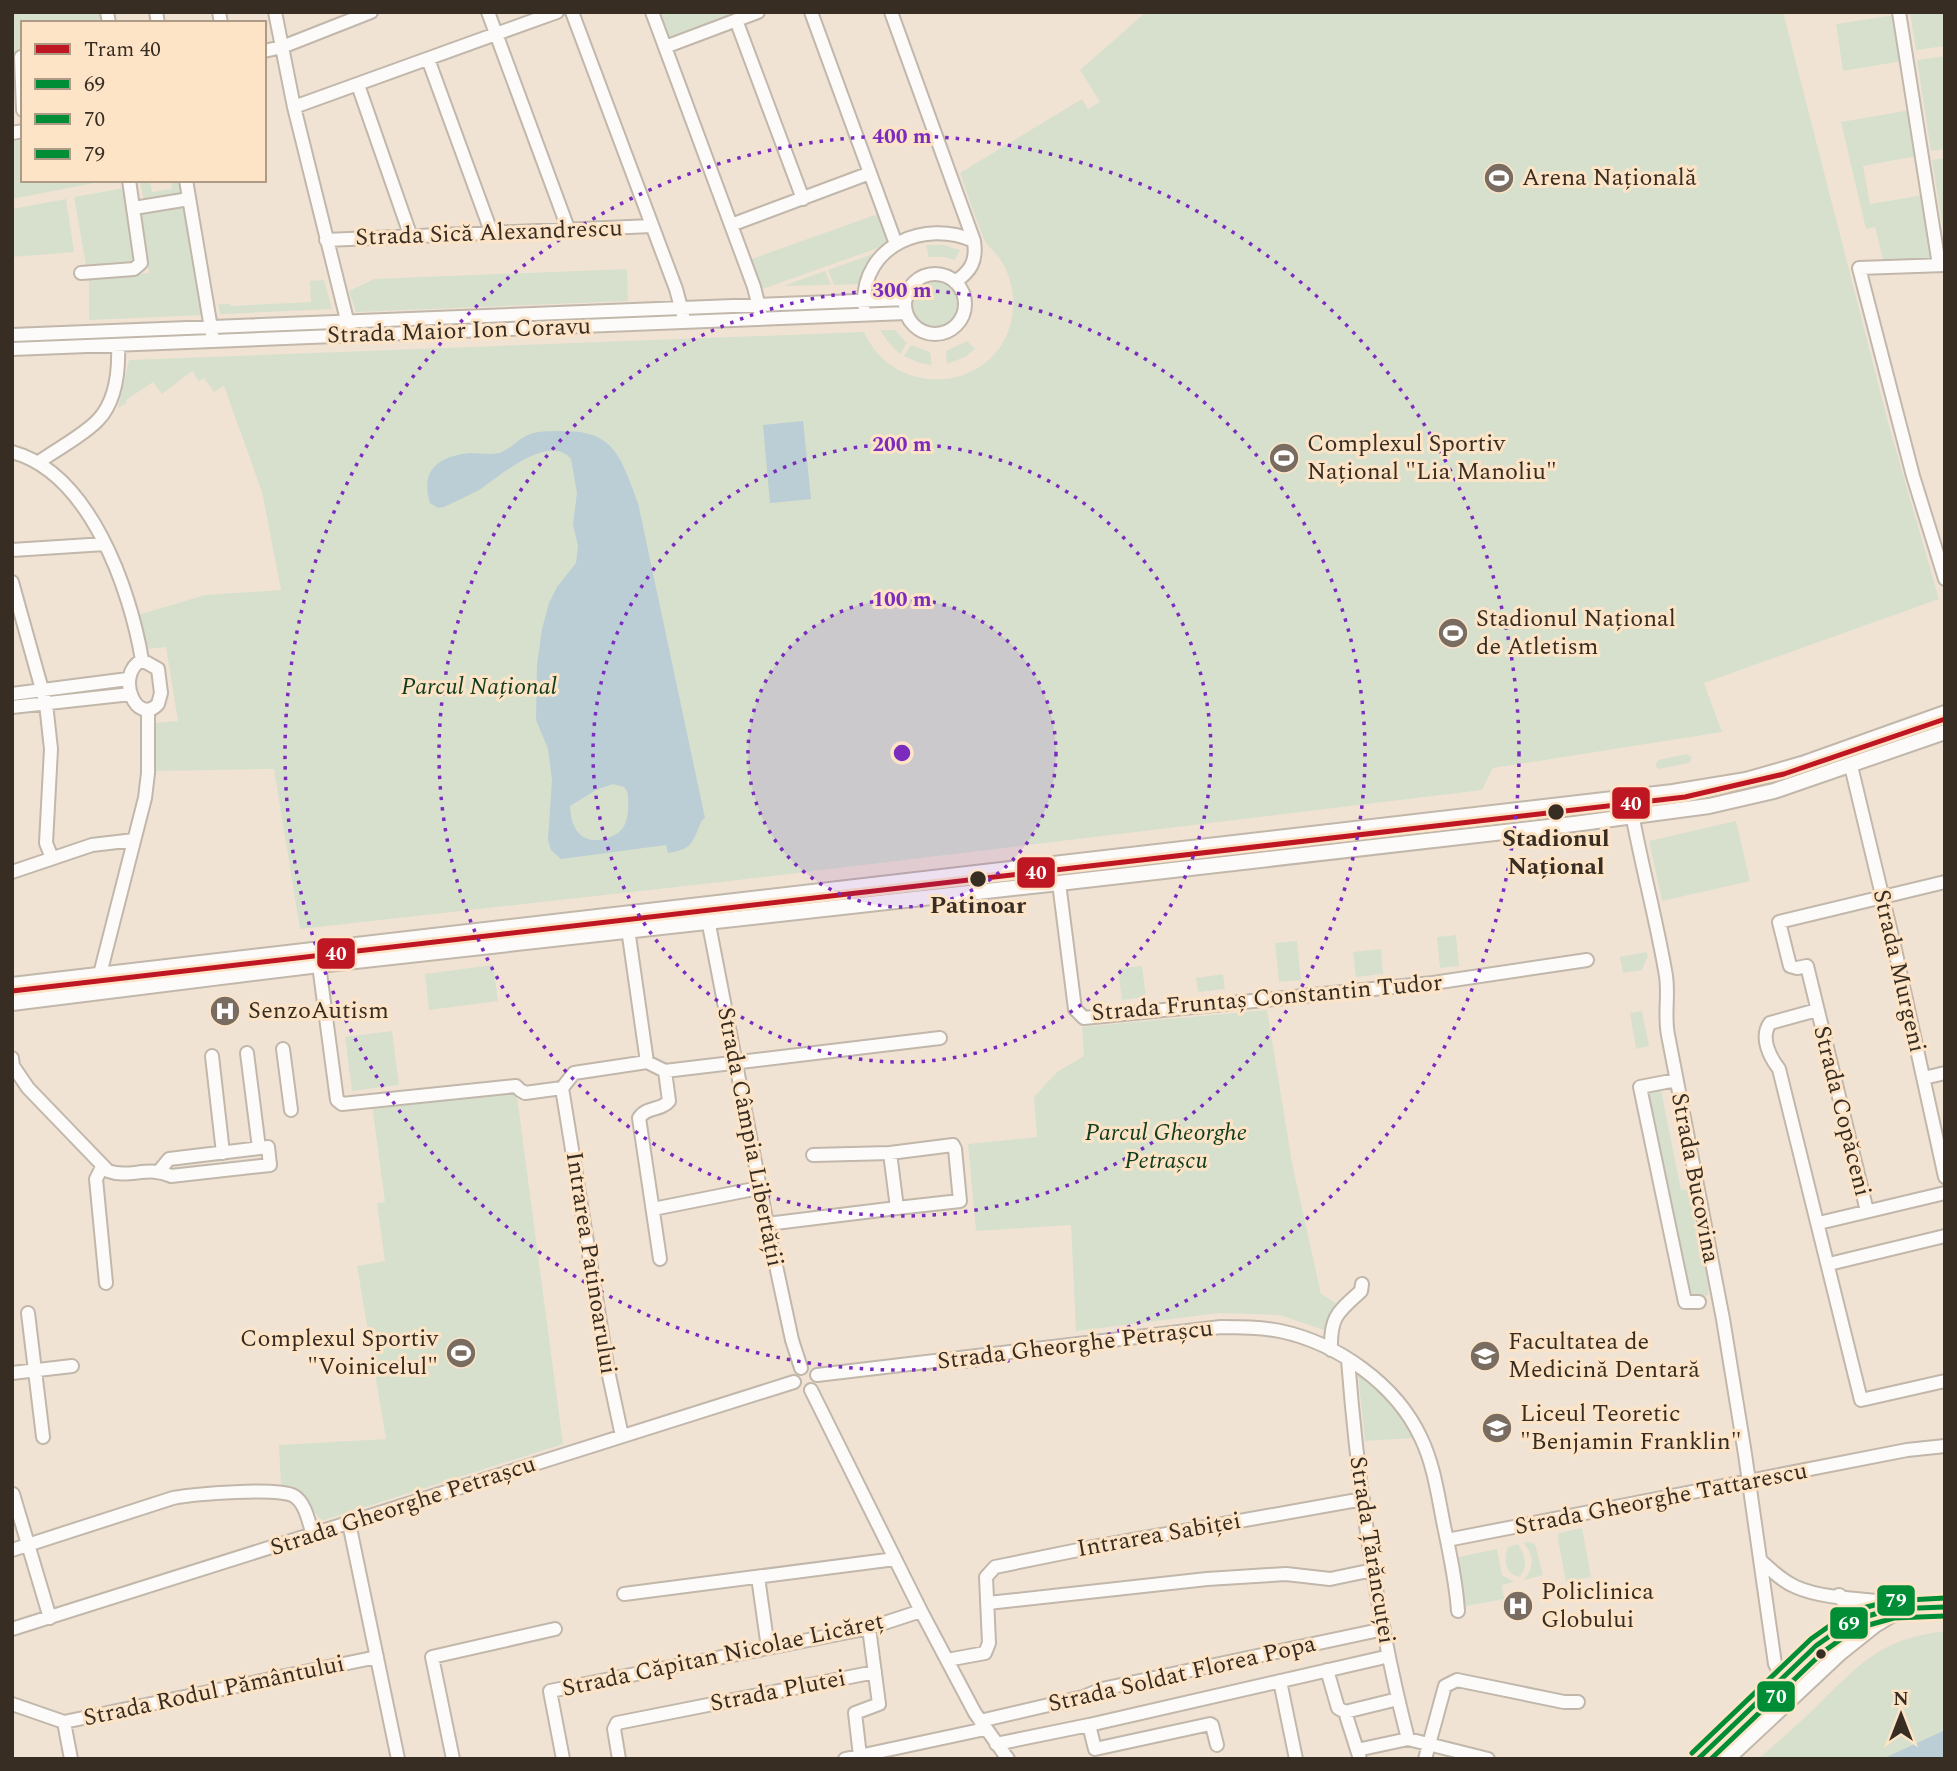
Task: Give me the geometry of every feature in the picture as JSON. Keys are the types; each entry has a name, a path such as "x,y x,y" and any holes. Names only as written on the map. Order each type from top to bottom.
{"main road":[{"path":"12,985 1709,787 1768,774 1846,750 1945,713"},
{"path":"12,1003 628,929 1632,817 1738,801 1851,766 1945,732"},
{"path":"1818,1673 1838,1648 1851,1620 1848,1605 1839,1596"},
{"path":"1727,1759 1818,1673 1866,1632 1911,1607"},
{"path":"1698,1759 1829,1634 1851,1620 1876,1611 1945,1607"}],"street":[{"path":"275,12 294,107 348,321 349,336"},
{"path":"266,51 282,47 371,12"},
{"path":"488,12 569,231"},
{"path":"294,107 557,12"},
{"path":"572,12 682,307 683,322"},
{"path":"652,12 760,304 760,319"},
{"path":"664,47 758,12"},
{"path":"811,12 896,244"},
{"path":"891,12 974,241 972,265 968,273 955,282"},
{"path":"1899,12 1942,265 1859,268 1913,476 1945,579"},
{"path":"736,20 803,199"},
{"path":"19,57 21,84"},
{"path":"428,59 492,234"},
{"path":"358,85 411,237"},
{"path":"730,225 870,173"},
{"path":"81,273 134,269 141,263 128,182"},
{"path":"186,182 212,327 212,341"},
{"path":"134,208 189,199"},
{"name":"Strada Sică Alexandrescu","path":"327,240 652,226"},
{"path":"864,314 864,300 871,274 886,252 896,244 908,238 934,232 974,241"},
{"path":"941,275 955,282 965,296 961,321 951,330 936,334 922,332 915,327 906,313 906,299 913,285 926,276 941,275"},
{"name":"Strada Maior Ion Coravu","path":"13,333 906,299"},
{"name":"Strada Maior Ion Coravu","path":"13,349 906,313"},
{"path":"500,315 500,329"},
{"path":"13,333 13,349"},
{"path":"39,462 99,419 109,401 117,375 118,345"},
{"path":"12,452 39,462 66,485 90,517 105,544 135,621 142,660"},
{"path":"12,550 105,544"},
{"path":"12,582 44,697 51,750 46,843 52,858"},
{"path":"142,660 131,669 128,679 136,705 148,710"},
{"path":"142,660 158,669 161,693 158,704 148,710"},
{"path":"12,708 44,697 128,679"},
{"path":"12,694 44,697 131,694"},
{"path":"100,974 145,798 148,773 148,710"},
{"name":"Strada Murgeni","path":"1851,766 1945,1177"},
{"name":"Strada Bucovina","path":"1629,797 1662,950 1667,991 1665,1017 1723,1319 1775,1664 1782,1677"},
{"path":"12,873 92,845 134,840"},
{"name":"Strada Copăceni","path":"1867,1211 1807,966 1790,966 1779,922 1945,882"},
{"name":"Strada Fruntaș Constantin Tudor","path":"1059,883 1075,1009 1084,1018 1433,983 1587,960"},
{"name":"Strada Câmpia Libertății","path":"705,904 766,1224 792,1340 801,1368"},
{"path":"628,929 647,1062"},
{"path":"319,965 339,1103 516,1086 525,1093 562,1088 574,1073 647,1062 665,1071 940,1038"},
{"name":"Strada Copăceni","path":"1817,1010 1768,1024 1765,1034 1770,1057 1779,1069 1861,1400 1945,1381"},
{"path":"283,1049 291,1110"},
{"path":"247,1053 259,1148"},
{"path":"212,1056 223,1153"},
{"path":"12,1058 13,1066 28,1088 102,1167 114,1173 160,1170 171,1175 270,1165 268,1147 169,1159 160,1170"},
{"path":"660,1259 639,1118 643,1113 667,1105 669,1101 665,1071"},
{"path":"1924,1078 1945,1073"},
{"path":"1676,1080 1640,1087 1685,1302 1699,1302"},
{"name":"Intrarea Patinoarului","path":"562,1088 608,1371 622,1436"},
{"path":"766,1224 960,1200 953,1145 890,1153 813,1155"},
{"path":"890,1153 897,1208"},
{"path":"102,1167 96,1179 106,1283"},
{"path":"653,1209 759,1188"},
{"name":"Strada Copăceni","path":"1819,1223 1945,1193"},
{"path":"1829,1264 1945,1236"},
{"path":"1331,1350 1331,1327 1335,1317 1346,1303 1361,1292 1362,1284"},
{"path":"28,1313 43,1437"},
{"name":"Strada Gheorghe Petrașcu","path":"817,1376 1221,1327 1280,1331 1299,1336 1348,1360 1388,1392 1402,1407 1417,1431 1434,1475 1447,1540"},
{"name":"Strada Țărăncuței","path":"1348,1360 1354,1445 1373,1570 1408,1739"},
{"path":"12,1373 72,1366"},
{"path":"801,1368 810,1368 817,1376 817,1384 811,1390 803,1391 794,1382 795,1373 801,1368"},
{"name":"Strada Gheorghe Petrașcu","path":"12,1629 794,1382"},
{"path":"811,1390 947,1660 983,1725 1008,1759"},
{"name":"Strada Gheorghe Tattarescu","path":"1447,1540 1907,1450 1945,1446"},
{"path":"12,1550 173,1498 191,1495 271,1493 293,1496 302,1505 313,1535"},
{"path":"13,1494 50,1618"},
{"name":"Intrarea Sabiței","path":"947,1660 985,1653 989,1643 986,1577 995,1567 1363,1499"},
{"path":"349,1523 398,1759"},
{"path":"1447,1540 1458,1611"},
{"path":"624,1594 895,1559"},
{"path":"1760,1560 1780,1578 1797,1588 1911,1607"},
{"path":"988,1603 1207,1579 1286,1574 1330,1579 1373,1570"},
{"path":"758,1577 768,1648"},
{"name":"Strada Căpitan Nicolae Licăreț","path":"563,1759 550,1691 869,1629 921,1611"},
{"path":"453,1759 432,1657 555,1629"},
{"path":"869,1629 875,1672"},
{"name":"Strada Soldat Florea Popa","path":"845,1759 983,1725 1083,1697 1102,1689 1384,1629"},
{"name":"Strada Rodul Pământului","path":"12,1704 64,1723 377,1657"},
{"name":"Strada Țărăncuței","path":"996,1744 1381,1658"},
{"path":"1327,1671 1338,1708 1345,1713 1359,1754 1408,1739 1488,1759"},
{"name":"Strada Plutei","path":"619,1759 614,1729 617,1723 875,1672 879,1704 855,1713 860,1756"},
{"path":"1425,1759 1445,1686 1450,1682 1457,1680 1564,1702 1578,1702"},
{"path":"1280,1681 1296,1759"},
{"path":"1345,1713 1398,1699"},
{"path":"64,1723 71,1759"},
{"path":"1090,1725 1095,1749 1210,1724 1217,1745"}],"green space":[{"path":"12,12 104,12 106,21 21,21 21,54 12,56"},
{"path":"653,12 743,12 669,40"},
{"name":"Complexul Sportiv Național \"Lia Manoliu\"","path":"1146,12 1783,12 1889,426 1939,599 1704,683 1722,732 1493,768 1482,790 730,881 300,929 274,769 156,771 156,723 178,721 166,647 147,649 138,615 205,595 281,590 262,492 224,386 214,392 204,378 199,381 192,371 162,394 153,382 118,408 129,360 864,332 880,356 901,371 925,379 950,378 974,370 993,356 1007,334 1013,299 1007,273 1001,260 984,239 960,173 1082,99 1088,109 1100,102 1080,70"},
{"path":"1910,12 1943,12 1945,46 1916,50"},
{"path":"1895,15 1902,61 1843,71 1836,24"},
{"path":"1945,56 1945,149 1931,151 1917,60"},
{"path":"1910,110 1917,156 1863,166 1870,204 1924,195 1933,258 1883,260 1875,227 1866,229 1841,122"},
{"path":"21,137 21,182 99,182 12,199 12,138"},
{"path":"1945,158 1945,243 1932,160"},
{"path":"140,182 150,182 152,192 172,189 171,182 181,182 184,196 144,202"},
{"path":"125,188 134,261 86,265 74,197"},
{"path":"66,199 74,252 12,257 12,209"},
{"path":"184,204 204,315 89,320 89,278 149,273 141,211"},
{"path":"878,214 889,244 760,290 749,260"},
{"path":"926,245 944,245 960,250 955,260 929,257"},
{"path":"876,253 860,284 834,285 828,270"},
{"path":"627,269 628,301 356,312 349,291 374,279"},
{"path":"825,271 831,285 783,286"},
{"path":"324,280 332,309 220,314 218,304 231,306 311,302 310,281"},
{"path":"935,280 952,287 959,304 952,321 935,328 918,321 911,304 918,287"},
{"path":"880,330 895,330 907,343 900,354 888,342"},
{"path":"203,331 203,336 28,344 28,338"},
{"path":"967,341 975,349 965,357 947,364 946,351"},
{"path":"911,345 930,352 932,365 904,356"},
{"path":"1687,754 1692,758 1689,763 1659,769 1655,766 1658,760"},
{"path":"1736,821 1750,881 1662,901 1649,841"},
{"path":"1456,935 1459,966 1440,968 1437,937"},
{"path":"1297,941 1301,980 1279,982 1275,943"},
{"path":"1381,949 1383,974 1356,977 1353,952"},
{"path":"1646,952 1648,956 1642,970 1623,973 1620,957"},
{"path":"493,965 498,1001 429,1010 425,974"},
{"path":"1142,966 1146,997 1122,1000 1118,969"},
{"path":"1223,974 1225,989 1198,992 1196,978"},
{"name":"Parcul Gheorghe Petrașcu","path":"1267,1010 1292,1163 1321,1294 1336,1303 1324,1330 1280,1315 1219,1313 1076,1331 1071,1225 976,1231 968,1144 1037,1137 1034,1097 1057,1072 1084,1056 1082,1027"},
{"path":"1642,1011 1649,1046 1636,1049 1630,1013"},
{"path":"392,1031 399,1085 352,1091 345,1037"},
{"path":"1660,1085 1681,1190 1688,1189 1709,1286 1708,1295 1686,1300 1644,1089"},
{"name":"Complexul Sportiv \"Voinicelul\"","path":"516,1089 563,1444 321,1521 299,1490 281,1485 279,1445 386,1439 357,1266 385,1261 377,1203 385,1202 372,1105"},
{"path":"1358,1374 1391,1401 1404,1418 1413,1438 1365,1441"},
{"path":"1582,1528 1591,1577 1566,1582 1559,1533"},
{"path":"1523,1543 1535,1544 1543,1575 1524,1580 1532,1561 1530,1552"},
{"path":"1518,1544 1525,1561 1519,1577 1510,1572 1506,1561 1508,1547"},
{"path":"1497,1549 1502,1575 1514,1582 1502,1585 1504,1599 1461,1607 1454,1563 1459,1557"},
{"path":"1945,1631 1945,1730 1882,1759 1758,1759 1850,1673 1876,1653 1906,1639"}],"shaded area":[{"path":"803,421 811,499 770,503 763,425"},
{"path":"580,432 606,442 623,465 638,503 705,818 694,839 683,849 668,853 666,845 561,859 551,850 548,840 552,780 548,749 536,720 537,665 549,603 557,587 576,563 578,546 573,524 577,493 571,459 562,452 537,454 511,467 479,490 444,507 438,508 430,503 428,491 430,473 441,461 471,453 499,453 531,434","holes":["613,784 624,787 628,795 628,812 620,831 599,840 591,840 580,834 573,822 570,806 596,790"]},
{"path":"1945,1730 1945,1759 1882,1759"}],"tram line":[{"name":"40","path":"12,991 1685,797 1784,774 1945,719"}],"transit line":[{"name":"79","path":"1692,1753 1811,1639 1842,1617 1859,1609 1890,1601 1945,1598"},
{"name":"69","path":"1698,1759 1817,1645 1847,1624 1892,1609 1945,1607"},
{"name":"70","path":"1711,1759 1823,1652 1851,1632 1894,1618 1945,1616"}],"place":[{"name":"Arena Națională","path":"1499,178"},
{"name":"Complexul Sportiv Național \"Lia Manoliu\"","path":"1284,458"},
{"name":"Stadionul Național de Atletism","path":"1453,633"},
{"name":"Stadionul Național","path":"1556,812"},
{"name":"Patinoar","path":"978,879"},
{"name":"SenzoAutism","path":"225,1011"},
{"name":"Complexul Sportiv \"Voinicelul\"","path":"461,1353"},
{"name":"Facultatea de Medicină Dentară","path":"1485,1356"},
{"name":"Liceul Teoretic \"Benjamin Franklin\"","path":"1497,1428"},
{"name":"Policlinica Globului","path":"1518,1606"}],"park label":[{"name":"Parcul Național","path":"479,687"}]}
